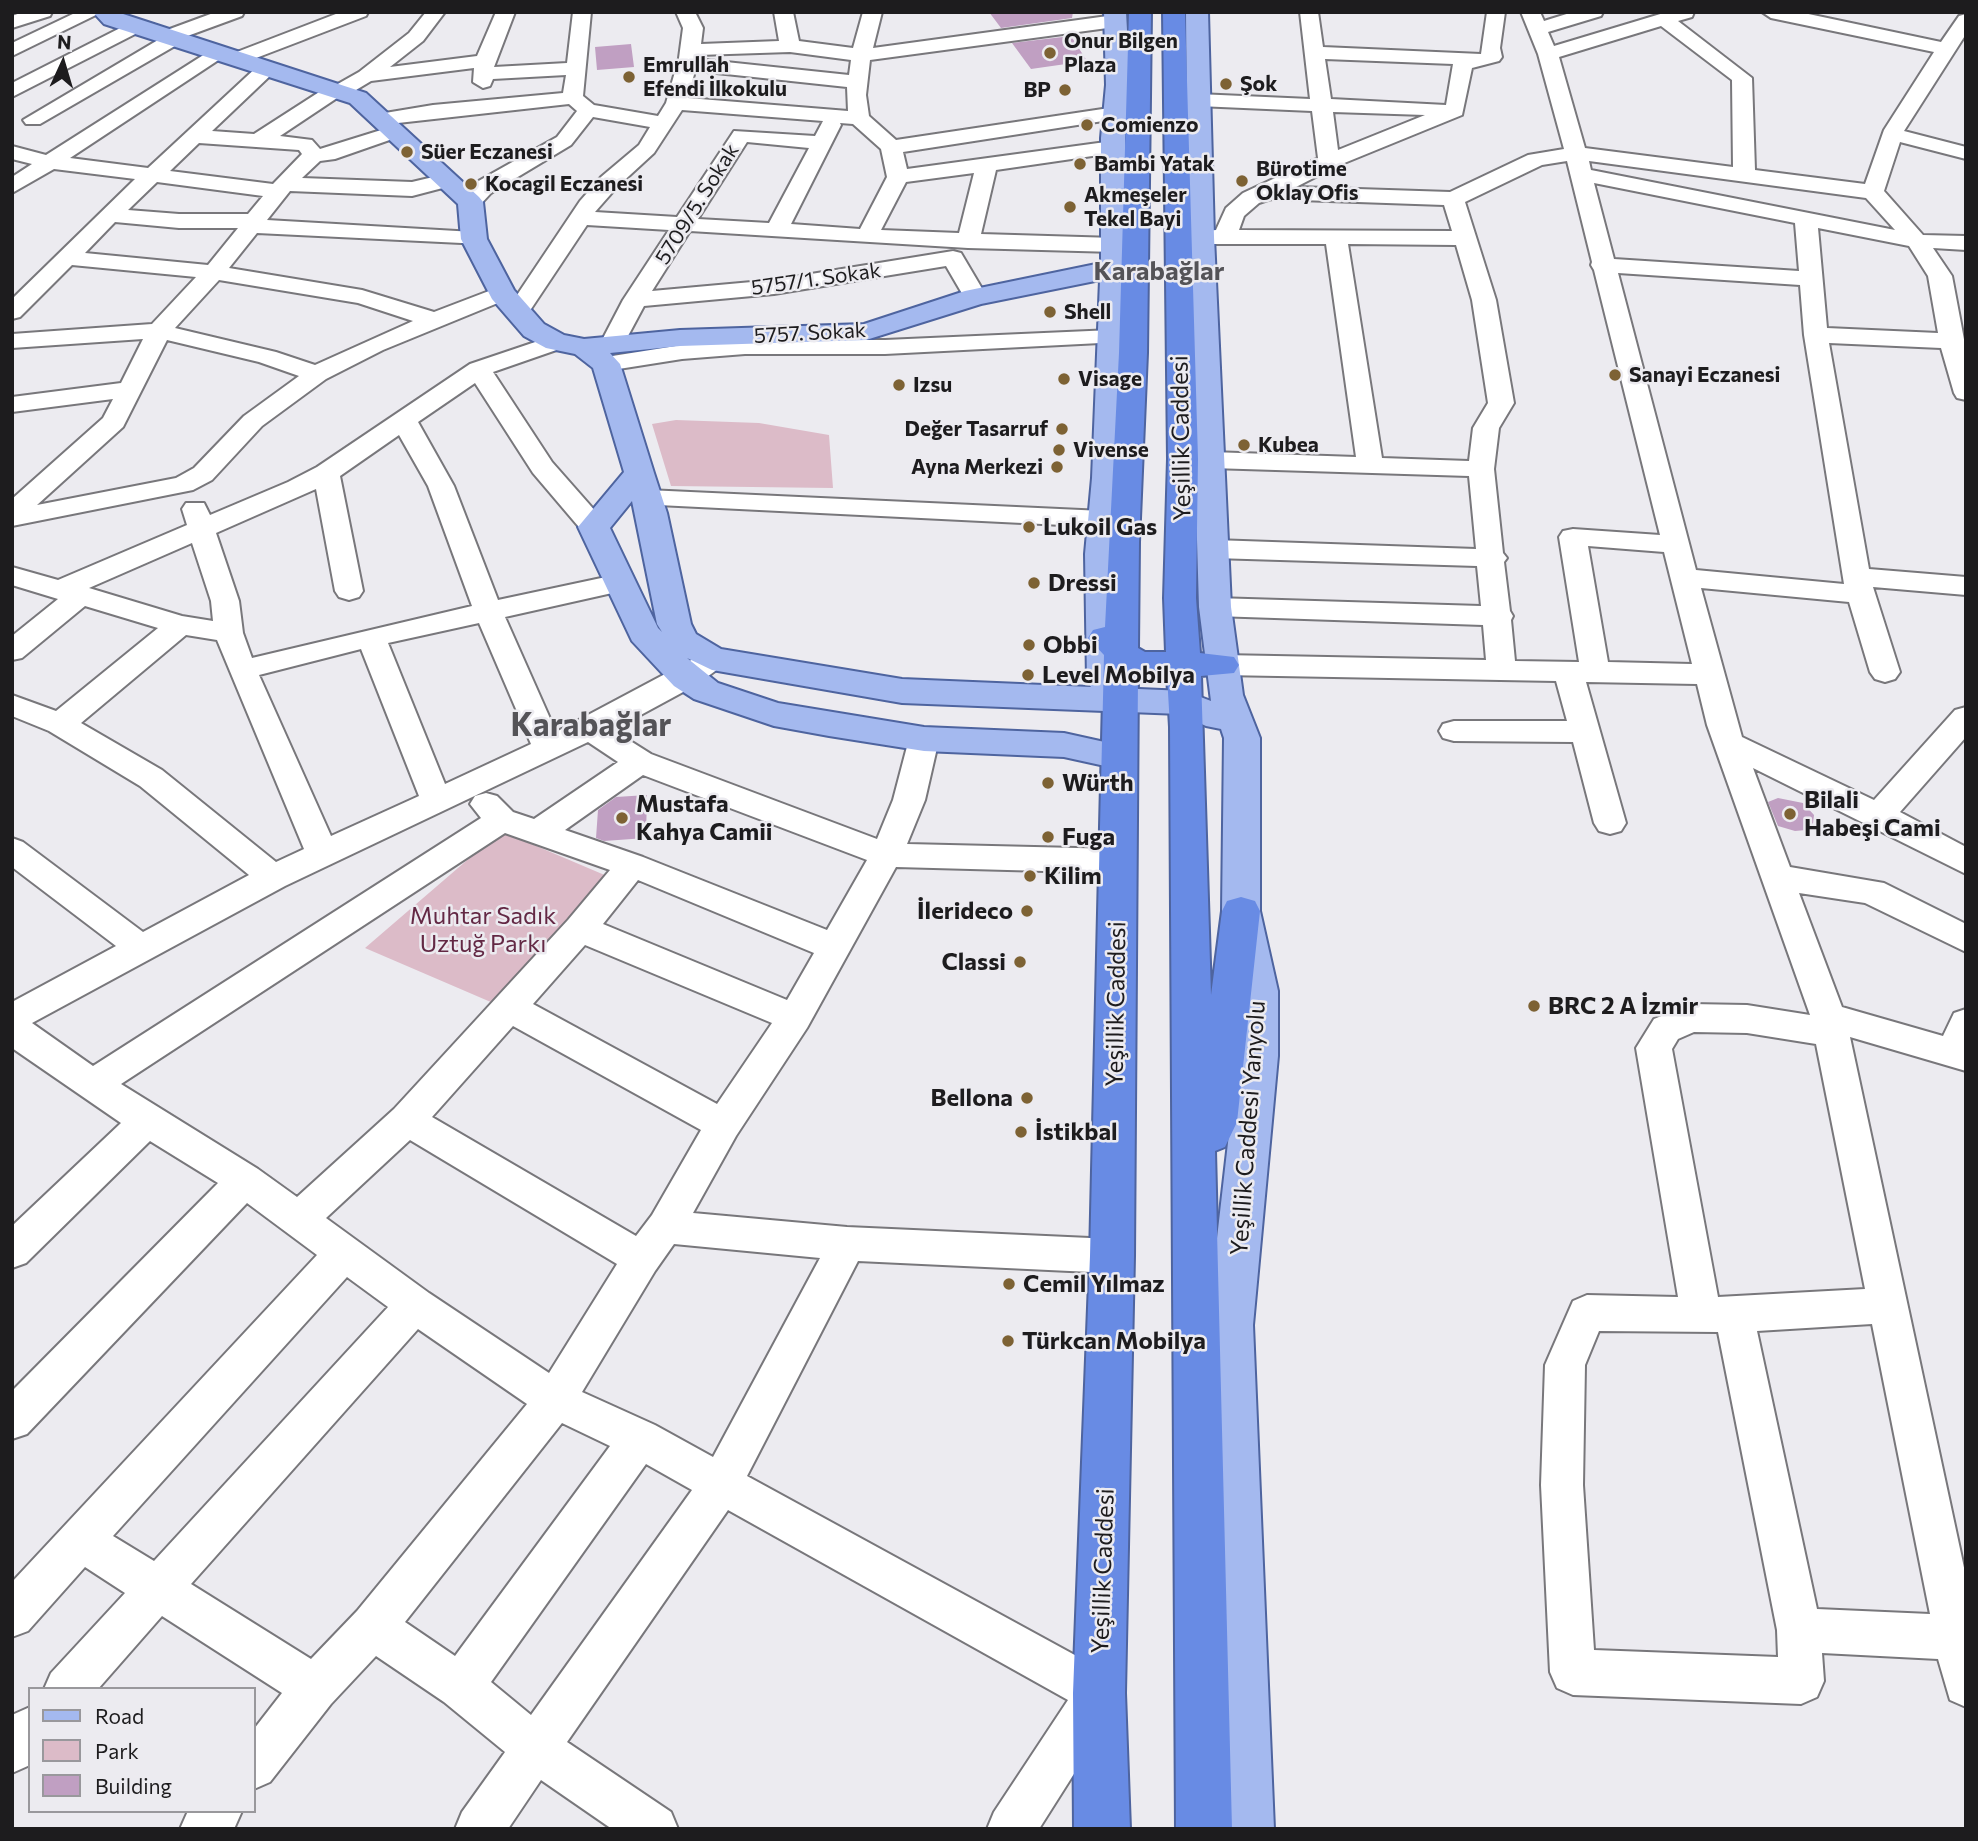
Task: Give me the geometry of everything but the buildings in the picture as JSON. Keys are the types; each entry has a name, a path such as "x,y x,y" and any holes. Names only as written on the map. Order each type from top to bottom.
{"highway":[{"path":"1128,16 1186,16"},
{"name":"Yeşillik Caddesi","path":"1102,1829 1099,1693 1112,1256 1119,861 1113,766 1113,644 1123,542 1133,353 1128,16"},
{"name":"Yeşillik Caddesi","path":"1186,16 1180,598 1195,1166 1204,1829"},
{"path":"1113,644 1142,663 1184,683 1222,665"},
{"path":"1195,1166 1216,1122 1241,911"}],"main road":[{"path":"113,16 169,38 358,98 470,202 474,239 510,302 534,330 556,342"},
{"path":"1113,644 1101,554 1112,337 1116,194 1113,147 1128,16"},
{"name":"Yeşillik Caddesi Yanyolu","path":"1186,16 1213,237 1211,460 1215,607 1226,695 1242,738 1241,911 1258,990 1258,1056 1230,1325 1245,1829"},
{"name":"5757. Sokak","path":"556,342 609,354 681,345 866,332 1114,257"},
{"path":"609,354 643,485 674,624 699,668 706,691 774,714 924,738 1064,745 1113,766"},
{"path":"643,485 594,527 643,633 699,668 902,691 1113,699 1184,683 1217,718 1242,738"}],"street":[{"path":"12,22 43,12"},
{"path":"33,120 169,38 234,12"},
{"path":"12,187 87,138 226,56 359,12"},
{"path":"258,141 366,76 415,37 436,12"},
{"path":"480,106 484,67 506,12"},
{"path":"470,202 482,188 564,141 580,104 575,68 582,12"},
{"path":"12,516 184,484 203,474 253,421 317,374 374,345 435,320 510,302 609,182 647,149 676,103 689,57 693,28 685,12"},
{"path":"783,12 790,46"},
{"path":"859,118 858,82 861,55 873,12"},
{"path":"1309,12 1329,161"},
{"path":"1316,53 1478,59 1492,57 1490,48 1496,12"},
{"path":"1594,12 1535,21 1548,54 1578,163 1707,674 1728,744 1830,1025 1966,1684"},
{"path":"1548,54 1687,12"},
{"path":"1771,12 1944,52 1966,60"},
{"path":"12,50 113,16"},
{"path":"12,91 113,16"},
{"path":"689,57 790,46 861,55 1128,16"},
{"path":"1665,20 1742,78 1744,173"},
{"path":"1873,192 1892,134 1966,20"},
{"path":"689,57 858,82"},
{"path":"1455,111 1463,64 1478,59"},
{"path":"366,76 484,67 575,68"},
{"path":"13,310 110,215 267,69"},
{"path":"1198,100 1455,111"},
{"path":"676,103 859,118 891,147 898,177 867,236"},
{"path":"12,516 114,422 159,331 214,272 281,188 314,155 328,155 387,126 480,106 580,104 663,123"},
{"path":"12,111 87,138"},
{"path":"1213,237 1251,198 1269,192 1329,161 1455,111"},
{"path":"891,147 1116,113"},
{"path":"778,228 835,116"},
{"path":"1892,134 1966,153"},
{"name":"5709/5. Sokak","path":"609,354 635,300 687,223 741,135 822,143"},
{"path":"195,136 305,144 314,155"},
{"path":"898,177 1113,147"},
{"path":"12,152 48,162 152,176 281,188 412,189 446,180"},
{"path":"1269,192 1453,199 1536,160 1744,173 1873,192 1917,241 1940,276 1966,393"},
{"path":"1578,163 1806,219 1917,241 1966,243"},
{"path":"968,241 986,166"},
{"path":"1346,195 1344,238 1370,465"},
{"path":"1453,199 1484,300 1501,403 1486,428 1481,469 1493,558 1502,672"},
{"path":"110,215 474,239"},
{"path":"581,218 968,241 1114,257"},
{"path":"1806,219 1816,335 1859,586 1885,672"},
{"path":"1213,237 1464,238"},
{"path":"914,264 919,239"},
{"path":"66,258 214,272 362,297 435,320"},
{"name":"5757/1. Sokak","path":"635,300 774,286 953,258 975,297"},
{"path":"1602,265 1810,279"},
{"path":"1940,276 1966,287"},
{"path":"12,341 159,331 267,357 317,374"},
{"path":"1816,335 1958,356"},
{"path":"681,345 885,347 1112,337"},
{"path":"12,651 71,592 203,528 326,473 403,418 479,369 556,342"},
{"path":"479,369 542,467 594,527"},
{"path":"12,405 131,389"},
{"path":"403,418 441,486 488,610 549,750"},
{"path":"1211,460 1481,469"},
{"path":"326,473 349,591"},
{"path":"184,484 203,528 225,601 229,632 242,670 322,853"},
{"path":"643,485 847,505 1103,519"},
{"path":"1610,824 1587,732 1573,537 1675,544"},
{"path":"1213,549 1493,558"},
{"path":"12,576 180,625 229,632"},
{"path":"1683,578 1859,586 1966,586"},
{"path":"242,670 488,610 620,583"},
{"path":"1215,607 1499,616"},
{"path":"60,724 180,625"},
{"path":"371,637 437,802"},
{"path":"1222,665 1707,674"},
{"path":"699,668 549,750 322,853 140,947 16,1032 148,1121 245,1181 415,1305 555,1400 640,1439 1099,1693 1011,1829"},
{"path":"12,705 60,724 151,778 273,877"},
{"path":"1879,815 1966,716"},
{"path":"590,729 640,762 886,855 1119,861"},
{"path":"1454,730 1587,732"},
{"path":"256,1763 315,1688 373,1627 555,1400 641,1259 665,1227 723,1125 795,1018 886,855 909,800 924,738"},
{"path":"1728,744 1879,815 1966,862"},
{"path":"537,833 640,762"},
{"path":"470,788 502,820 632,865 834,947"},
{"path":"93,1084 502,820"},
{"path":"12,850 140,947"},
{"path":"299,1219 407,1120 580,929 632,865"},
{"path":"1777,877 1872,892 1966,939"},
{"path":"580,929 795,1018"},
{"path":"508,1007 723,1125"},
{"path":"1890,1306 1718,1314 1587,1313 1565,1364 1562,1485 1573,1672 1801,1681 1799,1630 1718,1314 1654,1048 1666,1029 1691,1018 1830,1025 1962,1044"},
{"path":"407,1120 641,1259"},
{"path":"12,1251 148,1121"},
{"path":"12,1420 245,1181"},
{"path":"665,1227 847,1244 1112,1256"},
{"path":"479,1829 721,1484 847,1244"},
{"path":"12,1615 83,1541 344,1253"},
{"path":"69,1687 415,1305"},
{"path":"460,1686 640,1439"},
{"path":"83,1541 315,1688"},
{"path":"373,1627 460,1686 537,1749 654,1829"},
{"path":"1799,1630 1955,1638"},
{"path":"12,1750 28,1732"},
{"path":"204,1829 216,1813"}],"green space":[{"path":"676,420 759,423 829,435 833,488 671,486 652,424"},
{"name":"Muhtar Sadık Uztuğ Parkı","path":"501,831 614,879 500,1006 365,948"}],"place":[{"name":"Onur Bilgen Plaza","path":"1050,53"},
{"name":"Emrullah Efendi İlkokulu","path":"629,77"},
{"name":"Şok","path":"1226,84"},
{"name":"BP","path":"1065,90"},
{"name":"Comienzo","path":"1087,125"},
{"name":"Süer Eczanesi","path":"407,152"},
{"name":"Bambi Yatak","path":"1080,164"},
{"name":"Bürotime Oklay Ofis","path":"1242,181"},
{"name":"Kocagil Eczanesi","path":"471,184"},
{"name":"Akmeşeler Tekel Bayi","path":"1070,207"},
{"name":"Shell","path":"1050,312"},
{"name":"Sanayi Eczanesi","path":"1615,375"},
{"name":"Visage","path":"1064,379"},
{"name":"Izsu","path":"899,385"},
{"name":"Değer Tasarruf","path":"1062,429"},
{"name":"Kubea","path":"1244,445"},
{"name":"Vivense","path":"1059,450"},
{"name":"Ayna Merkezi","path":"1057,467"},
{"name":"Lukoil Gas","path":"1029,527"},
{"name":"Dressi","path":"1034,583"},
{"name":"Obbi","path":"1029,645"},
{"name":"Level Mobilya","path":"1028,675"},
{"name":"Würth","path":"1048,783"},
{"name":"Bilali Habeşi Cami","path":"1790,814"},
{"name":"Mustafa Kahya Camii","path":"622,818"},
{"name":"Fuga","path":"1048,837"},
{"name":"Kilim","path":"1030,876"},
{"name":"İlerideco","path":"1027,911"},
{"name":"Classi","path":"1020,962"},
{"name":"BRC 2 A İzmir","path":"1534,1006"},
{"name":"Bellona","path":"1027,1098"},
{"name":"İstikbal","path":"1021,1132"},
{"name":"Cemil Yılmaz","path":"1009,1284"},
{"name":"Türkcan Mobilya","path":"1008,1341"}],"district":[{"name":"Karabağlar","path":"1159,271"},
{"name":"Karabağlar","path":"591,725"}]}
